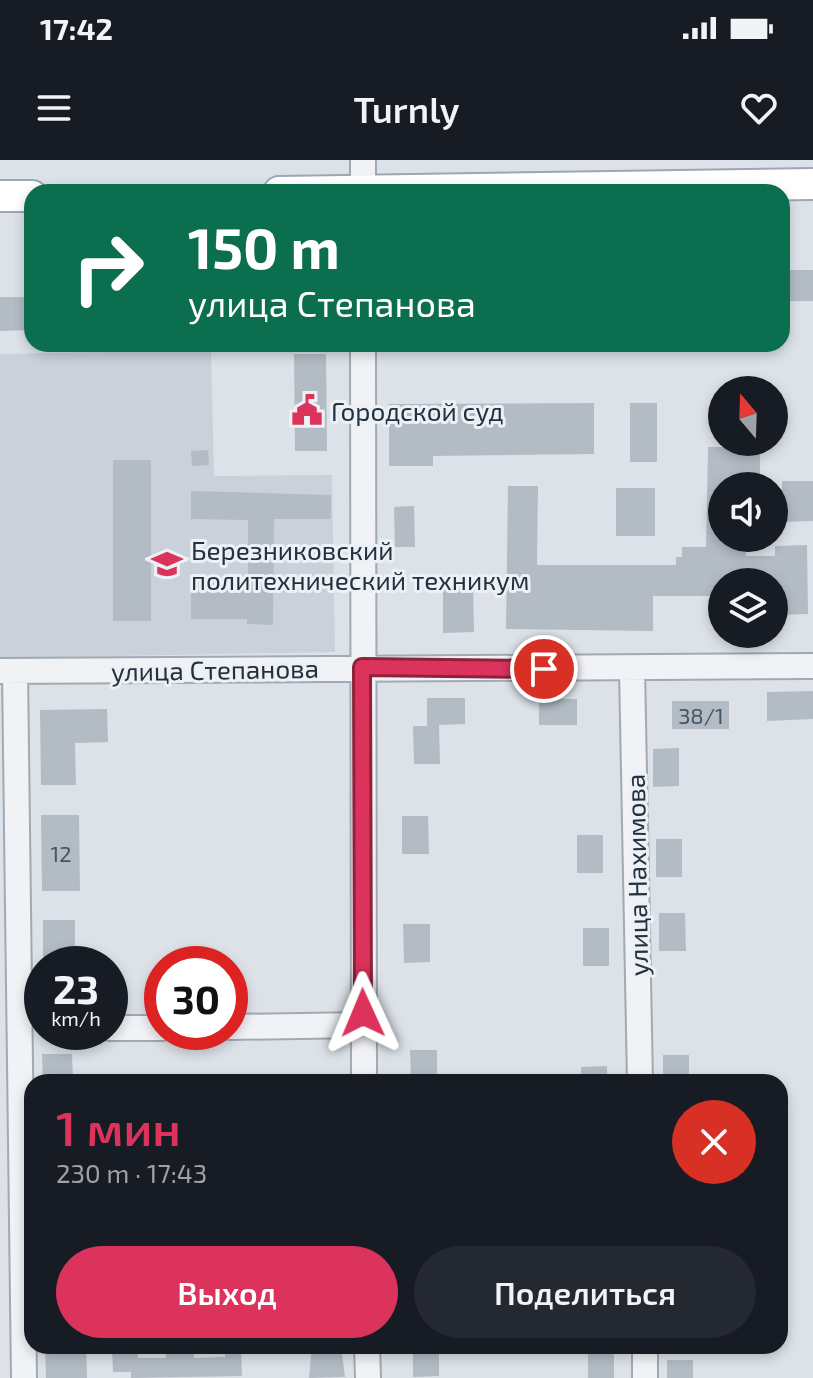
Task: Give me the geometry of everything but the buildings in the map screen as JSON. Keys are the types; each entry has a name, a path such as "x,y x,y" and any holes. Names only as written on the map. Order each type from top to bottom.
{"main road":[{"path":"790,184 813,184"},
{"path":"0,196 24,196"}],"street":[{"path":"363,160 363,184"},
{"path":"363,352 364,1074"},
{"name":"улица Степанова","path":"8,671 813,666"},
{"name":"улица Нахимова","path":"632,669 640,1074"},
{"path":"8,671 26,946"},
{"path":"248,1027 363,1025"},
{"path":"30,1074 31,1050"},
{"path":"24,1354 24,1378"},
{"path":"367,1354 368,1378"},
{"path":"645,1354 645,1378"}],"shaded area":[{"name":"Березниковский политехнический техникум","path":"211,352 214,476 332,475 335,652 0,658 0,354"}],"place":[{"name":"Городской суд","path":"307,410"},
{"name":"Березниковский политехнический техникум","path":"167,564"}],"route":[{"path":"363,1013 362,667 544,669"}]}
